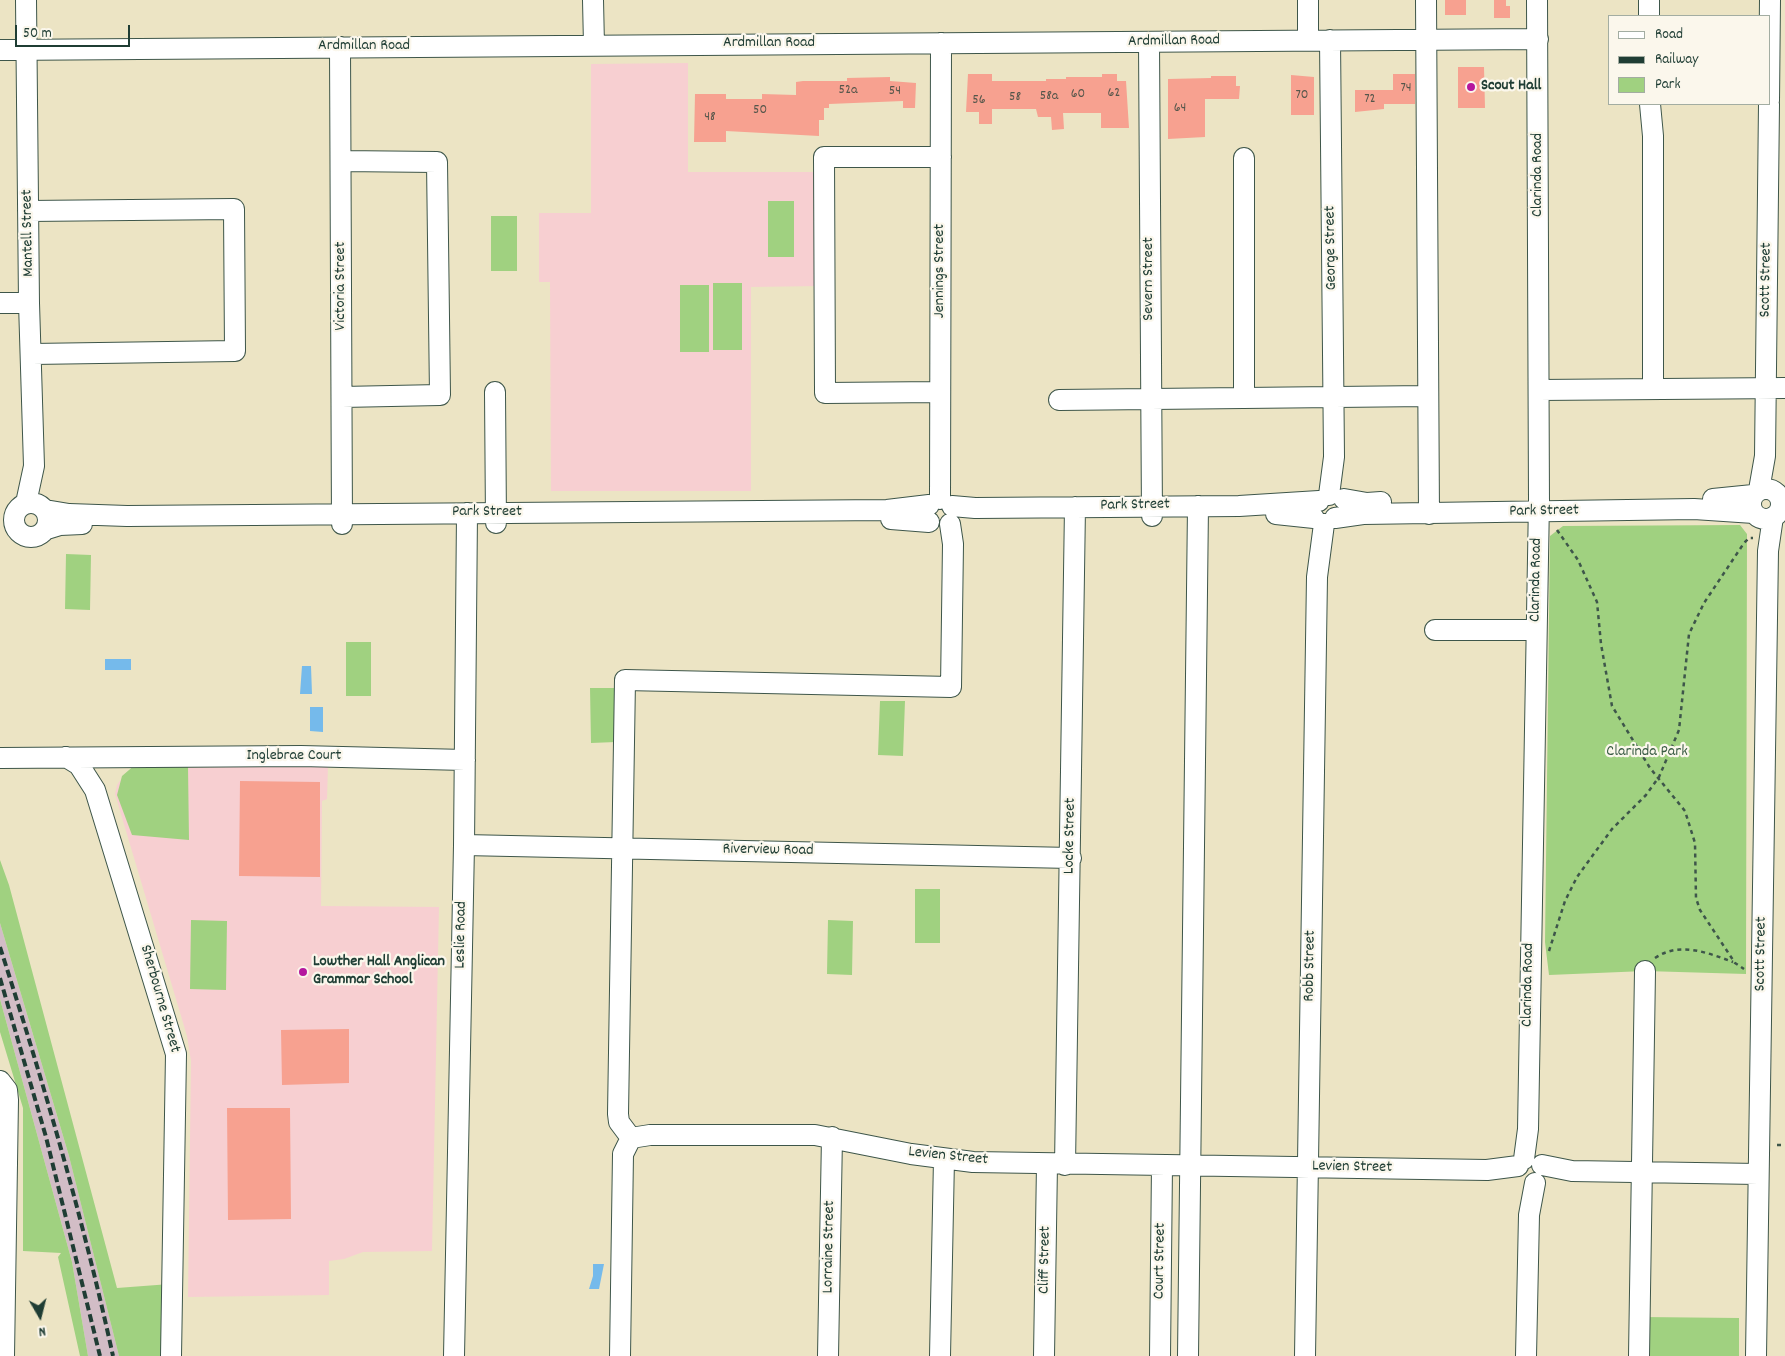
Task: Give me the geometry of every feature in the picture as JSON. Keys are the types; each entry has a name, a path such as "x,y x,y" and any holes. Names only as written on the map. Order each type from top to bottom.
{"street":[{"name":"Mantell Street","path":"9,530 14,521 30,512 34,466 29,303 26,0"},
{"path":"593,0 594,45"},
{"path":"1308,0 1308,40"},
{"path":"1426,0 1428,507"},
{"name":"Clarinda Road","path":"1526,1356 1540,390 1537,0"},
{"path":"1649,0 1649,15"},
{"name":"Scott Street","path":"1770,0 1770,15"},
{"name":"Ardmillan Road","path":"0,50 1538,39"},
{"name":"George Street","path":"1327,508 1334,457 1330,40"},
{"name":"Severn Street","path":"1149,42 1152,511"},
{"name":"Jennings Street","path":"622,848 625,680 951,687 953,544 942,513 940,392 941,43"},
{"name":"Victoria Street","path":"340,47 342,519"},
{"path":"1650,105 1654,136 1653,389"},
{"name":"Scott Street","path":"1756,1356 1769,506 1765,456 1775,388 1769,105"},
{"path":"940,392 825,393 824,157 941,157"},
{"path":"1244,158 1244,397"},
{"path":"341,161 437,162 440,395 342,398"},
{"path":"28,212 234,209 235,351 32,354"},
{"path":"0,303 29,303"},
{"path":"1540,390 1775,388"},
{"path":"495,392 496,518"},
{"path":"1059,400 1427,396"},
{"name":"Park Street","path":"30,512 60,525 467,518 884,519 942,513 1152,511 1281,514 1367,503 1428,507 1694,509 1769,506"},
{"name":"Robb Street","path":"1305,1356 1317,577 1327,508"},
{"name":"Court Street","path":"1188,1356 1198,511"},
{"name":"Park Street","path":"9,530 33,537 43,533 30,512"},
{"name":"Locke Street","path":"1056,1164 1071,858 1075,512"},
{"name":"Leslie Road","path":"454,1356 464,845 467,518"},
{"path":"1435,630 1536,630"},
{"name":"Inglebrae Court","path":"66,757 301,756 465,760"},
{"path":"0,758 66,757"},
{"name":"Sherbourne Street","path":"66,757 79,766 95,790 176,1054 170,1356"},
{"path":"95,790 101,774 123,758"},
{"name":"Riverview Road","path":"464,845 1071,858"},
{"path":"620,1356 623,1154 631,1138 619,1122 618,1114 622,848"},
{"path":"1639,1356 1645,971"},
{"path":"2,1082 8,1100 4,1356"},
{"name":"Levien Street","path":"631,1138 650,1135 794,1134 832,1138 944,1159 1056,1164 1758,1174"},
{"name":"Lorraine Street","path":"828,1356 832,1138"},
{"path":"940,1356 944,1159"},
{"name":"Cliff Street","path":"1044,1356 1056,1164"},
{"name":"Court Street","path":"1160,1356 1162,1165"}],"path":[{"path":"1548,954 1565,901 1577,877 1612,829 1646,795 1659,777 1679,730 1687,645 1693,622 1744,543 1749,538 1755,538 1756,530 1769,506"},
{"path":"1553,525 1578,560 1598,602 1601,644 1612,706 1650,768 1685,810 1692,827 1695,843 1696,898 1700,910 1735,963"},
{"path":"1645,971 1654,959 1665,951 1679,949 1707,953 1735,963 1746,970"},
{"path":"1775,1145 1785,1146"}],"shaded area":[{"path":"688,63 688,172 821,172 821,286 751,287 751,491 551,491 550,282 539,282 539,213 591,213 591,64"},
{"name":"Lowther Hall Anglican Grammar School","path":"328,766 327,799 322,801 321,906 439,907 432,1251 363,1252 344,1259 329,1261 329,1295 188,1297 191,1061 187,1036 115,794 117,785 124,775 137,768"},
{"path":"0,923 69,1156 119,1356 88,1356 72,1262 0,999"}],"green space":[{"path":"768,201 794,201 794,257 768,257"},
{"path":"491,216 517,216 517,271 491,271"},
{"path":"713,283 742,283 742,350 713,350"},
{"path":"680,285 709,285 709,352 680,352"},
{"name":"Clarinda Park","path":"1740,525 1747,534 1746,974 1645,971 1549,975 1545,942 1550,536 1563,526"},
{"path":"66,554 91,555 90,610 65,609"},
{"path":"346,642 371,642 371,696 346,696"},
{"path":"590,688 615,688 616,742 591,743"},
{"path":"880,701 905,701 903,756 878,755"},
{"path":"136,764 188,766 189,840 132,835 117,795 122,776"},
{"path":"0,860 9,885 117,1288 170,1284 165,1356 119,1356 69,1156 0,923"},
{"path":"915,889 940,889 940,943 915,943"},
{"path":"191,920 227,921 226,990 190,989"},
{"path":"828,920 853,921 852,975 827,974"},
{"path":"0,999 72,1262 88,1356 80,1356 58,1257 61,1253 23,1251 23,1108 0,1032"},
{"path":"1643,1317 1739,1318 1739,1356 1643,1356"}],"water":[{"path":"105,659 131,659 131,670 105,670"},
{"path":"302,666 311,666 312,694 300,694"},
{"path":"310,707 323,707 323,732 310,731"},
{"path":"593,1264 604,1264 599,1289 589,1289 593,1276"}],"building":[{"path":"1445,0 1466,0 1466,15 1445,15"},
{"path":"1494,0 1506,0 1506,6 1510,6 1510,18 1494,18"},
{"name":"Scout Hall","path":"1458,67 1484,67 1485,108 1458,108"},
{"path":"968,74 992,74 992,81 1046,81 1046,79 1066,79 1066,77 1102,77 1102,74 1117,74 1117,81 1126,81 1129,128 1101,128 1101,113 1063,113 1064,129 1052,130 1051,117 1038,117 1036,109 992,109 992,124 979,124 979,112 966,112"},
{"path":"1393,74 1415,74 1415,104 1384,104 1384,109 1355,112 1355,90 1393,90"},
{"path":"1291,75 1314,77 1314,115 1291,115"},
{"path":"1211,76 1236,76 1236,86 1240,86 1239,99 1205,99 1205,137 1168,139 1168,79 1211,78"},
{"path":"890,77 890,81 916,83 915,108 903,108 903,101 829,104 829,108 824,108 824,120 819,120 819,136 726,131 726,142 694,142 695,94 726,94 726,99 762,99 762,94 796,95 796,82 847,81 847,78"},
{"path":"240,781 320,782 320,877 239,876"},
{"path":"349,1029 349,1083 282,1085 281,1030"},
{"path":"227,1108 290,1108 291,1219 228,1220"}],"railway":[{"path":"0,947 32,1048 61,1150 89,1253 113,1356"},
{"path":"0,978 46,1137 100,1356"}],"place":[{"name":"Scout Hall","path":"1471,87"},
{"name":"Lowther Hall Anglican Grammar School","path":"303,972"}]}
